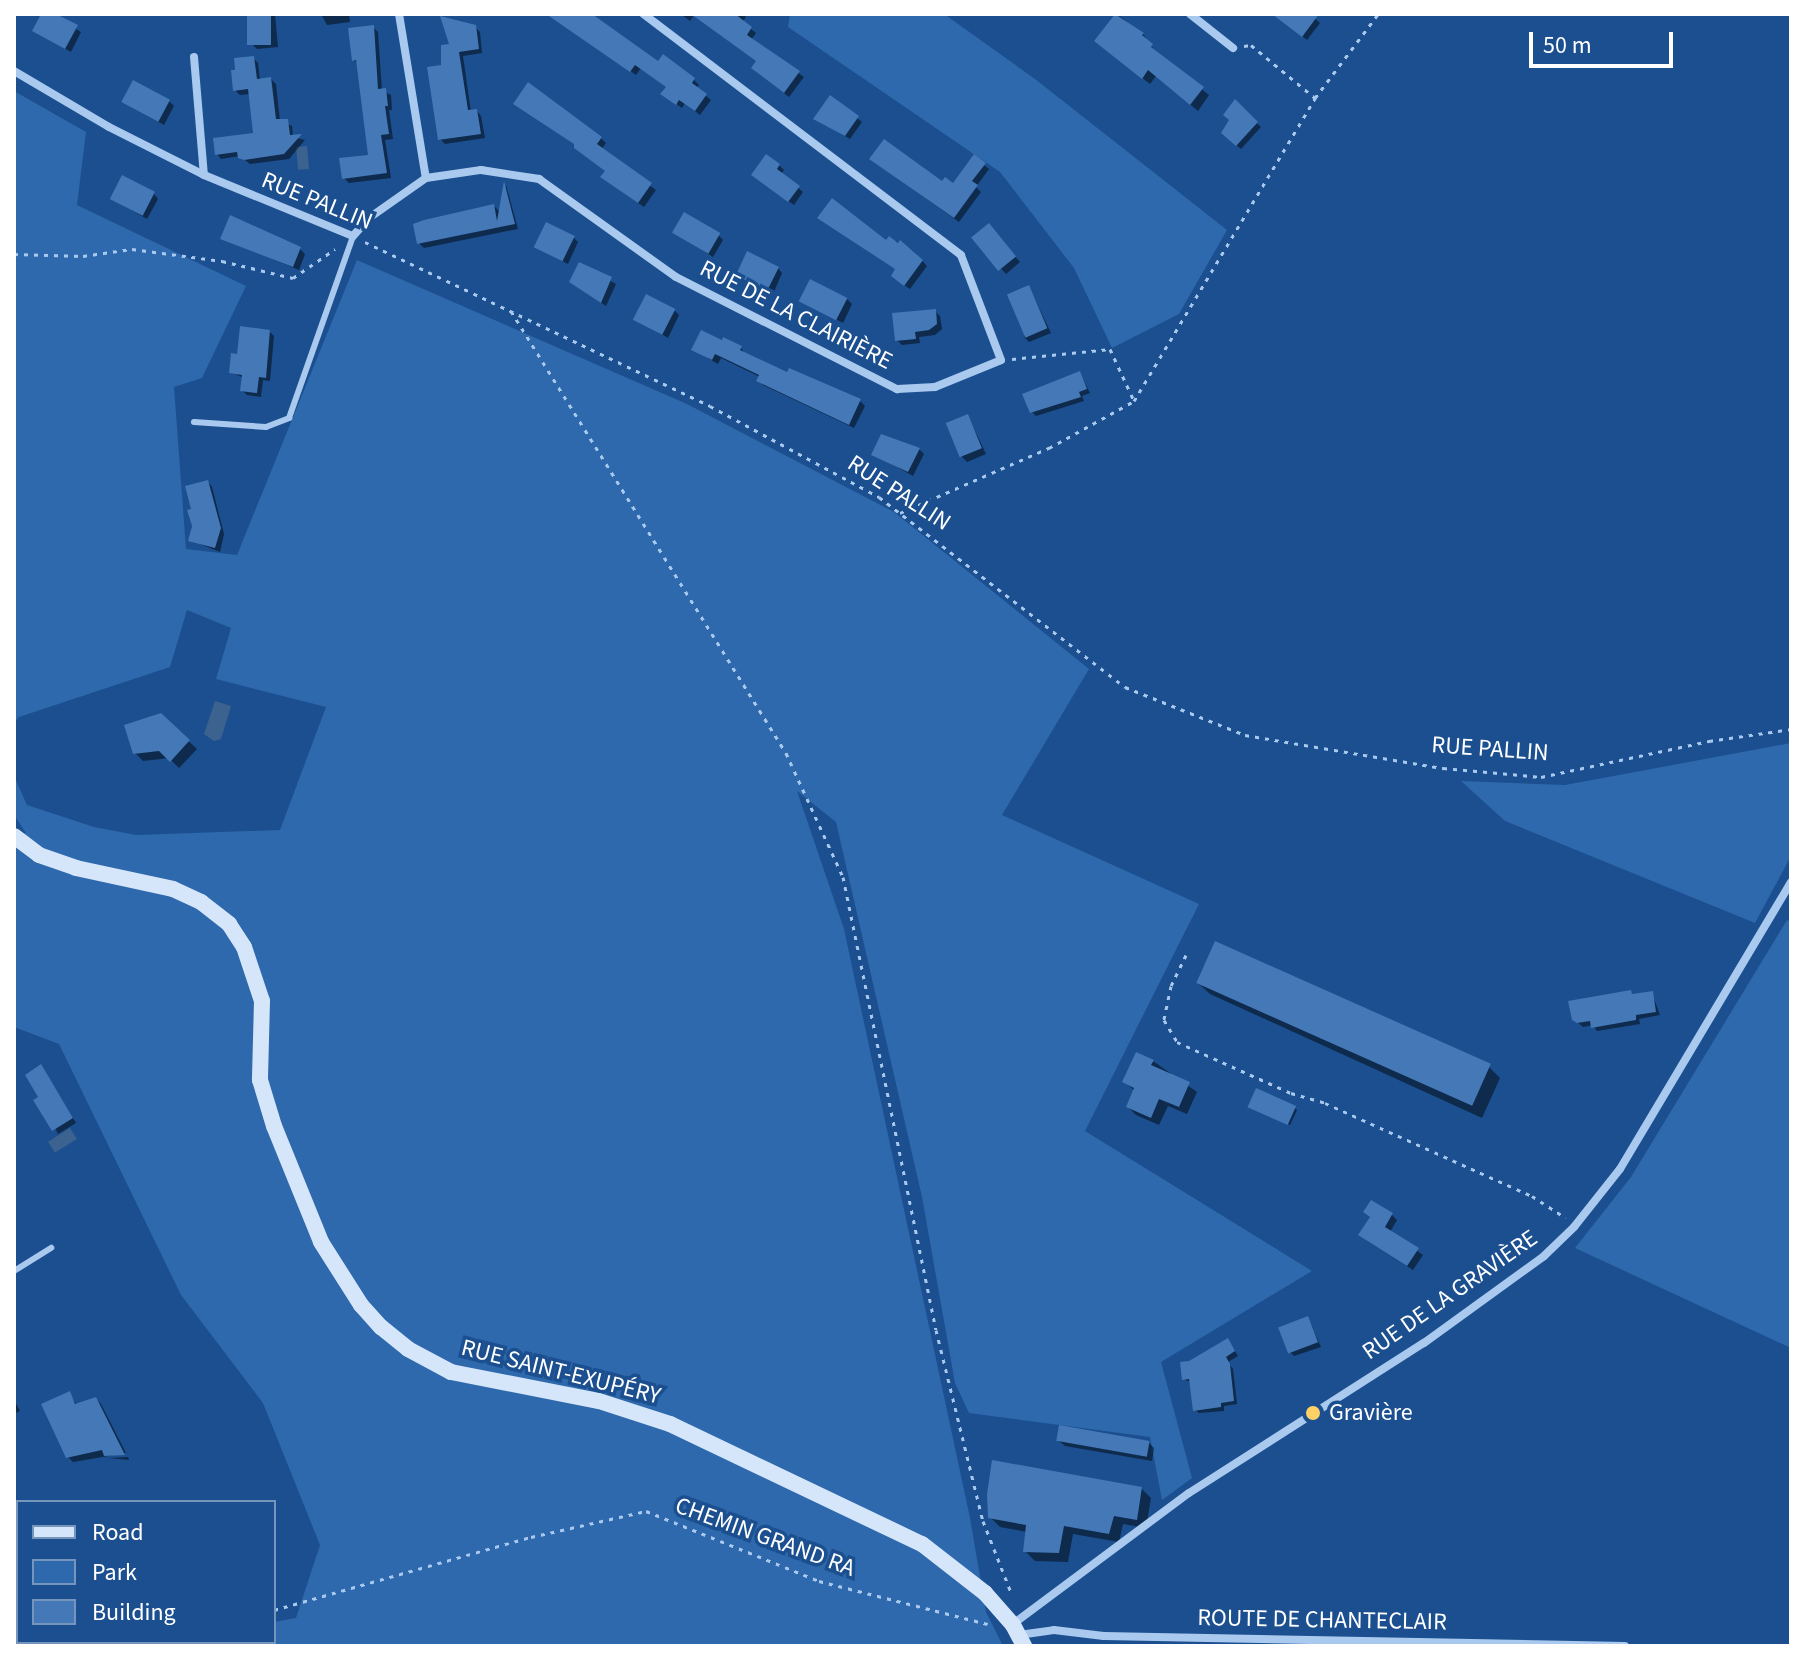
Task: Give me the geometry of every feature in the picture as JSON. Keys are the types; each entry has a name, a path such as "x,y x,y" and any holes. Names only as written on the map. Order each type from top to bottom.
{"street":[{"path":"399,14 426,178"},
{"path":"643,14 961,255 1001,360"},
{"path":"1190,14 1233,48"},
{"path":"1203,24 1210,14"},
{"path":"194,57 204,175"},
{"name":"RUE PALLIN","path":"14,71 109,127 204,175 353,236"},
{"name":"RUE DE LA CLAIRIÈRE","path":"353,236 369,218 426,178 481,170 539,179 676,277 897,389 935,387 1001,360"},
{"name":"RUE SAINT-EXUPÉRY","path":"14,836 39,855 76,868 173,889 201,902 229,924 244,947 262,1001 260,1080 274,1126 321,1242 361,1305 408,1349 451,1372 599,1401 670,1424 922,1544 985,1593 1018,1635"},
{"name":"RUE DE LA GRAVIÈRE","path":"1018,1635 1189,1493 1424,1343 1513,1280 1574,1227 1620,1169 1791,882"},
{"name":"ROUTE DE CHANTECLAIR","path":"1018,1635 1054,1630 1104,1636 1625,1646"}],"lane":[{"path":"194,422 266,427 289,418 353,236"},
{"path":"14,1271 51,1248"}],"path":[{"path":"900,513 1049,448 1134,401 1315,98 1378,14"},
{"path":"1233,48 1251,45 1315,98"},
{"path":"14,254 83,256 132,249 222,261 293,278 353,236"},
{"name":"RUE PALLIN","path":"353,236 710,406 879,497 1125,687 1245,735 1443,768 1541,777 1709,741 1791,729"},
{"path":"511,311 786,753 843,877 936,1330 983,1521 1014,1600 1018,1635"},
{"path":"1001,360 1110,349 1134,401"},
{"path":"1186,955 1171,986 1164,1020 1177,1042 1291,1093 1325,1103 1532,1196 1557,1210 1574,1227"},
{"name":"CHEMIN GRAND RA","path":"276,1609 531,1537 646,1511 819,1581 998,1626 1018,1635"}],"green space":[{"path":"790,14 944,14 1035,79 1227,230 1179,314 1112,348 1074,268 1000,172 788,27"},
{"path":"14,91 86,132 77,205 246,286 202,378 174,387 186,549 237,555 357,260 687,404 894,512 1089,669 1002,815 1199,904 1085,1131 1312,1271 1161,1362 1192,1478 1162,1500 1150,1437 969,1413 955,1383 922,1197 836,822 797,791 844,929 970,1518 986,1612 1003,1646 257,1646 276,1644 276,1622 296,1618 320,1545 263,1403 181,1295 59,1044 14,1027 14,836 26,833 14,815 14,776 27,805 94,827 136,835 280,830 326,707 216,679 231,628 187,610 170,667 19,717 14,723"},
{"path":"1791,743 1791,856 1755,923 1505,821 1461,781 1565,785"},
{"path":"1787,920 1791,922 1791,1348 1575,1248 1631,1177"}],"shaded area":[{"path":"307,146 309,169 298,170 296,147"},
{"path":"215,701 231,706 221,739 214,741 204,734"},
{"path":"70,1128 77,1139 55,1153 48,1142"}],"building":[{"path":"41,14 56,14 78,25 65,49 32,31"},
{"path":"247,14 271,14 271,45 247,45"},
{"path":"546,14 592,14 658,61 663,54 695,78 692,83 707,94 695,111 679,100 676,105 660,94 666,87 635,65 630,72"},
{"path":"691,14 735,14 752,27 747,35 800,71 784,93 751,68 756,61"},
{"path":"1115,14 1144,33 1142,35 1153,44 1151,47 1204,87 1190,105 1148,70 1142,79 1094,41"},
{"path":"1272,14 1319,14 1302,37"},
{"path":"440,16 476,25 479,49 459,52 468,110 477,109 481,134 438,140 427,67 441,65 441,45 449,44"},
{"path":"374,25 378,89 386,88 388,106 385,106 389,134 381,135 387,173 342,179 339,158 368,155 356,60 352,61 348,28"},
{"path":"254,56 257,79 271,77 276,119 288,119 290,135 302,134 284,154 244,160 238,158 237,152 215,155 213,138 253,133 248,89 233,91 231,70 235,70 234,58"},
{"path":"133,80 170,100 158,122 121,102"},
{"path":"528,82 602,137 597,144 652,183 638,203 600,177 605,171 574,148 574,144 513,104"},
{"path":"830,95 859,116 845,136 813,119"},
{"path":"1235,99 1258,122 1236,146 1221,133 1229,120 1223,115"},
{"path":"884,139 942,181 945,177 953,183 974,154 986,163 972,181 978,185 954,218 869,159"},
{"path":"766,154 780,164 777,169 800,186 788,202 751,175"},
{"path":"122,175 155,192 143,216 110,199"},
{"path":"504,181 515,224 417,244 413,224 424,220 494,204 497,221"},
{"path":"832,198 886,240 889,236 898,243 900,240 923,260 904,286 891,276 895,269 817,218"},
{"path":"684,212 720,233 708,254 672,233"},
{"path":"230,215 301,247 293,267 220,239"},
{"path":"546,222 575,236 562,261 534,247"},
{"path":"989,223 1016,256 998,271 971,237"},
{"path":"747,251 779,267 768,289 735,277"},
{"path":"579,262 612,277 601,303 569,282"},
{"path":"810,279 847,298 836,320 799,301"},
{"path":"1029,285 1047,328 1025,338 1007,294"},
{"path":"646,294 675,309 662,335 633,320"},
{"path":"936,309 937,324 929,330 915,332 916,339 895,341 892,313"},
{"path":"240,326 270,330 266,378 259,377 257,393 240,391 242,375 229,373 231,353 237,354"},
{"path":"701,330 742,346 740,350 787,372 789,368 861,399 849,425 756,381 759,375 715,354 712,360 691,350"},
{"path":"1080,371 1087,389 1079,392 1081,397 1030,413 1022,394"},
{"path":"968,414 982,448 960,457 946,423"},
{"path":"881,434 920,448 908,472 871,455"},
{"path":"208,480 221,528 215,548 188,541 192,526 185,486"},
{"path":"161,713 190,740 170,762 159,751 133,754 124,725"},
{"path":"1215,941 1491,1064 1472,1106 1196,983"},
{"path":"1631,990 1632,994 1653,991 1656,1012 1636,1015 1636,1020 1591,1028 1590,1021 1577,1023 1572,1020 1568,1001"},
{"path":"1136,1052 1154,1060 1151,1065 1190,1082 1179,1107 1159,1099 1151,1118 1126,1107 1134,1088 1122,1082"},
{"path":"41,1064 73,1118 52,1131 33,1100 38,1097 25,1075"},
{"path":"1256,1088 1296,1106 1288,1125 1247,1107"},
{"path":"1371,1200 1393,1213 1385,1227 1419,1248 1407,1266 1358,1235 1370,1217 1363,1212"},
{"path":"1308,1316 1318,1342 1288,1354 1278,1327"},
{"path":"1228,1338 1235,1351 1226,1357 1230,1364 1234,1401 1221,1403 1221,1407 1193,1411 1189,1379 1182,1380 1180,1362 1189,1361"},
{"path":"70,1391 75,1404 96,1397 125,1455 104,1456 102,1450 66,1458 41,1404"},
{"path":"1059,1425 1150,1441 1147,1457 1056,1441"},
{"path":"992,1460 1142,1487 1137,1520 1114,1516 1109,1534 1064,1526 1059,1553 1023,1552 1026,1525 988,1518 987,1494"}],"place":[{"name":"Gravière","path":"1313,1413"}]}
